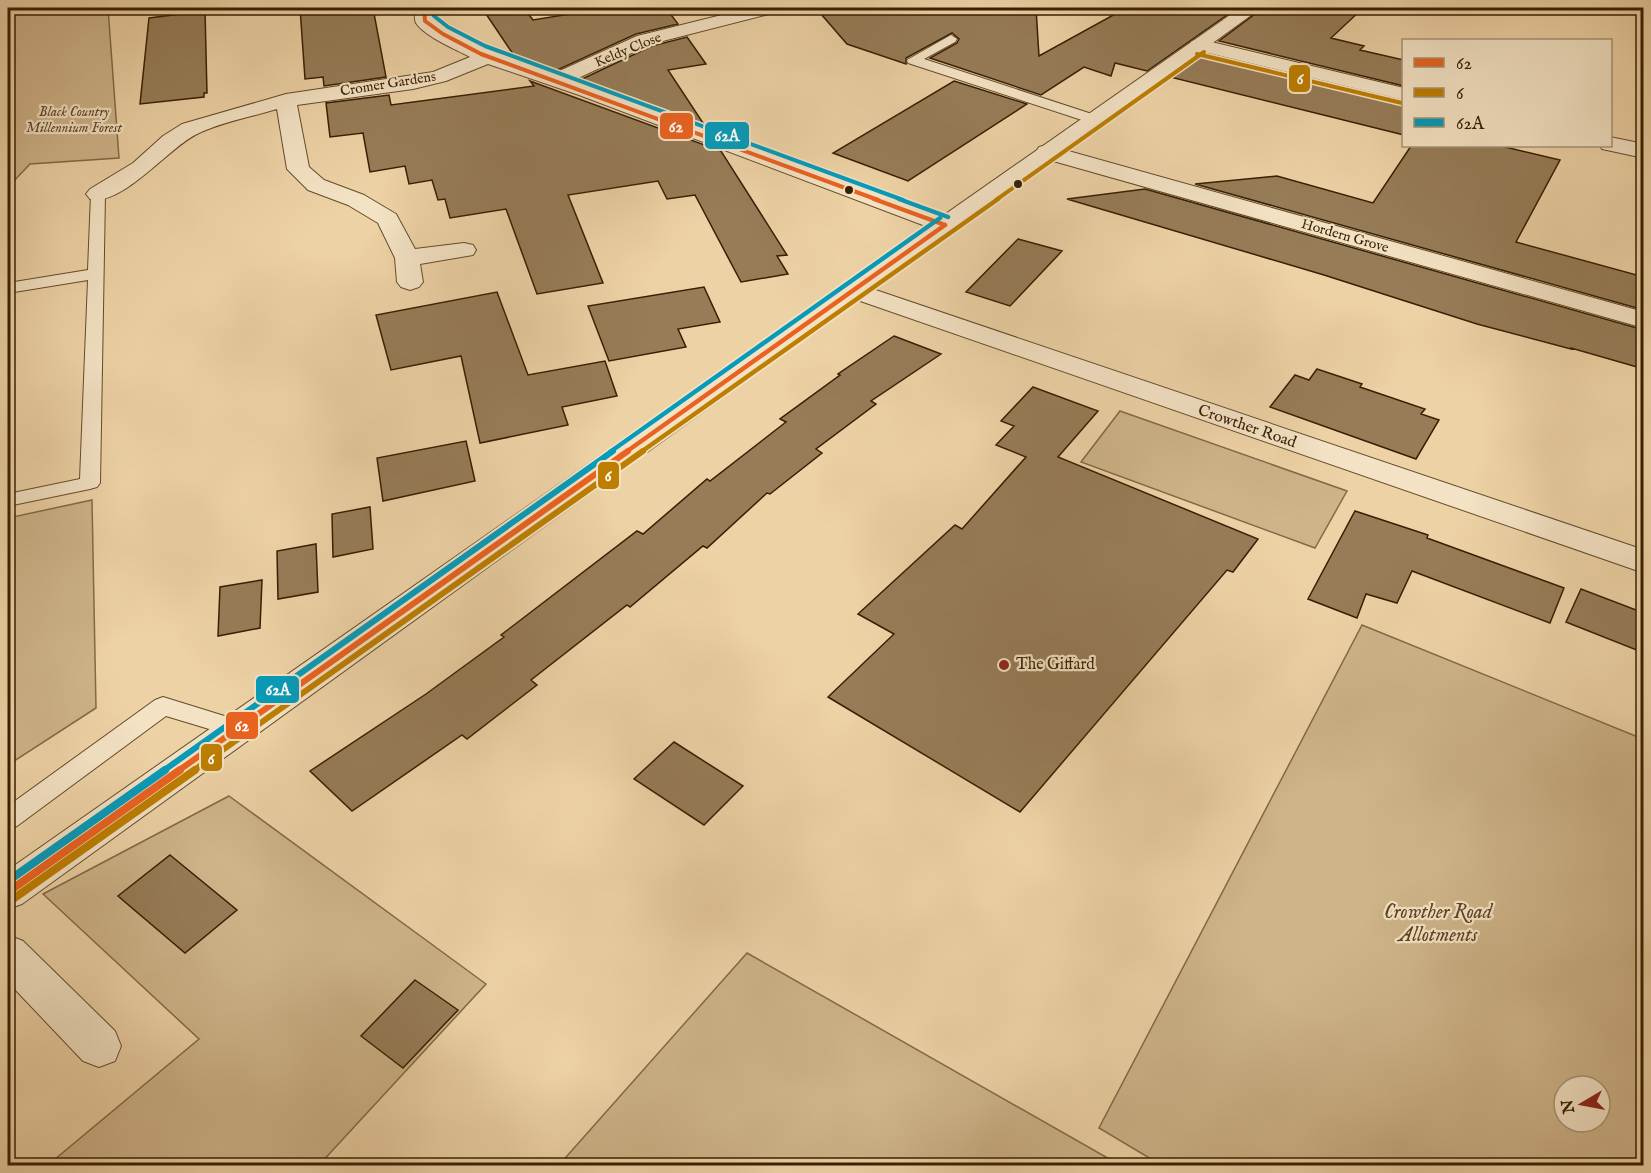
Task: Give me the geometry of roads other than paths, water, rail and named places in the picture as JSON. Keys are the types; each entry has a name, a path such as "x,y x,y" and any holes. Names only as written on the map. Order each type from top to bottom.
{"street":[{"path":"424,8 425,21 448,40 487,57 557,80 945,225"},
{"name":"Keldy Close","path":"557,80 644,40 770,8"},
{"path":"8,892 240,729 852,290 1252,8"},
{"path":"1199,45 1402,94"},
{"name":"Cromer Gardens","path":"98,194 141,168 171,141 190,129 286,100 413,83 439,77 487,57"},
{"path":"286,100 298,169 316,185 356,200 388,219 409,270 464,250"},
{"path":"1612,144 1644,152"},
{"name":"Hordern Grove","path":"1047,152 1644,320"},
{"name":"Crowther Road","path":"852,290 1644,562"},
{"path":"8,954 99,1046"}],"lane":[{"path":"951,39 913,60 1093,119"},
{"path":"8,500 90,483 98,194"},
{"path":"8,288 96,274"},
{"path":"8,819 163,706 240,729"}],"place":[{"name":"The Giffard","path":"1004,665"}],"park label":[{"name":"Black Country Millennium Forest","path":"74,120"},
{"name":"Crowther Road Allotments","path":"1438,924"}]}
